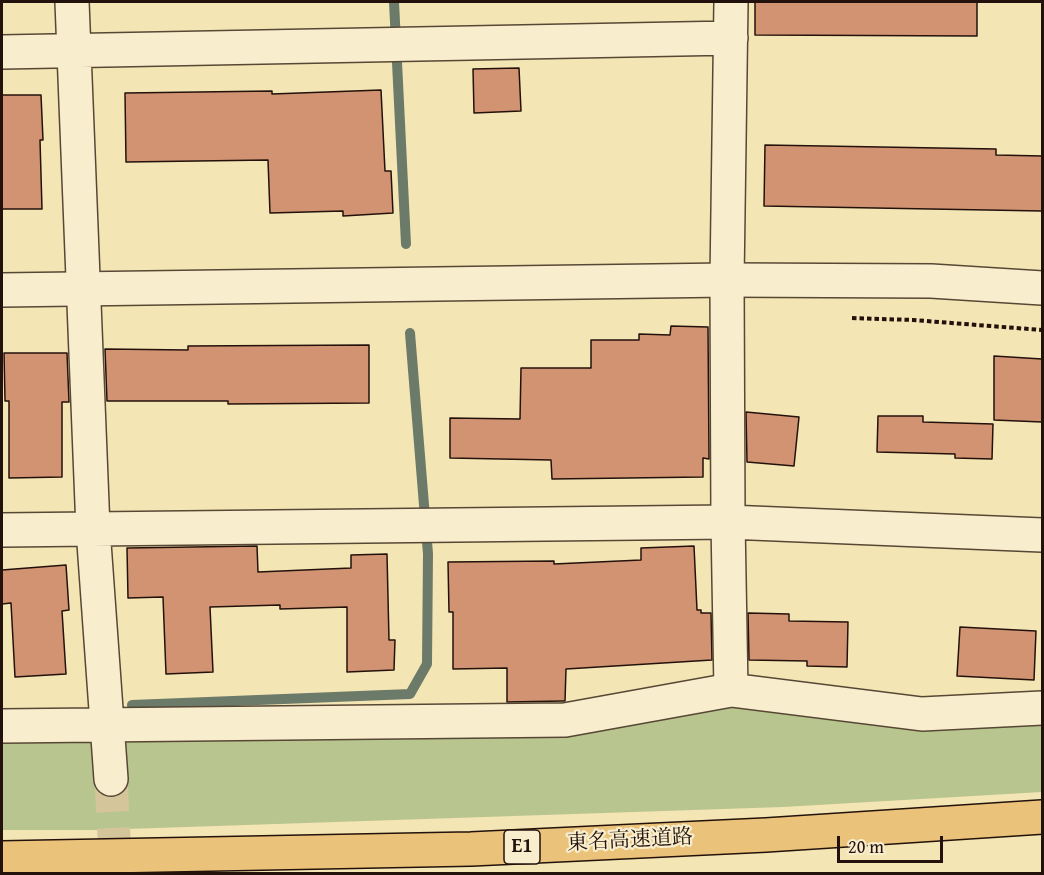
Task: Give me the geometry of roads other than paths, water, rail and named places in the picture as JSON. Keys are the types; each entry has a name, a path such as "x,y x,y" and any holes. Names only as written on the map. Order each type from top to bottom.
{"highway":[{"name":"東名高速道路","path":"2,858 471,849 766,835 1042,817"}],"street":[{"path":"72,2 93,529 111,780"},
{"path":"731,2 727,280 731,690"},
{"path":"2,52 730,38"},
{"path":"2,290 727,280 930,281 1042,288"},
{"path":"2,530 728,522 1042,535"},
{"path":"2,726 565,720 731,690 922,714 1042,708"}],"waterway":[{"path":"394,2 406,244"},
{"path":"132,705 410,694 427,664 428,554 410,333"}],"tunnel":[{"path":"111,779 116,874"}]}
